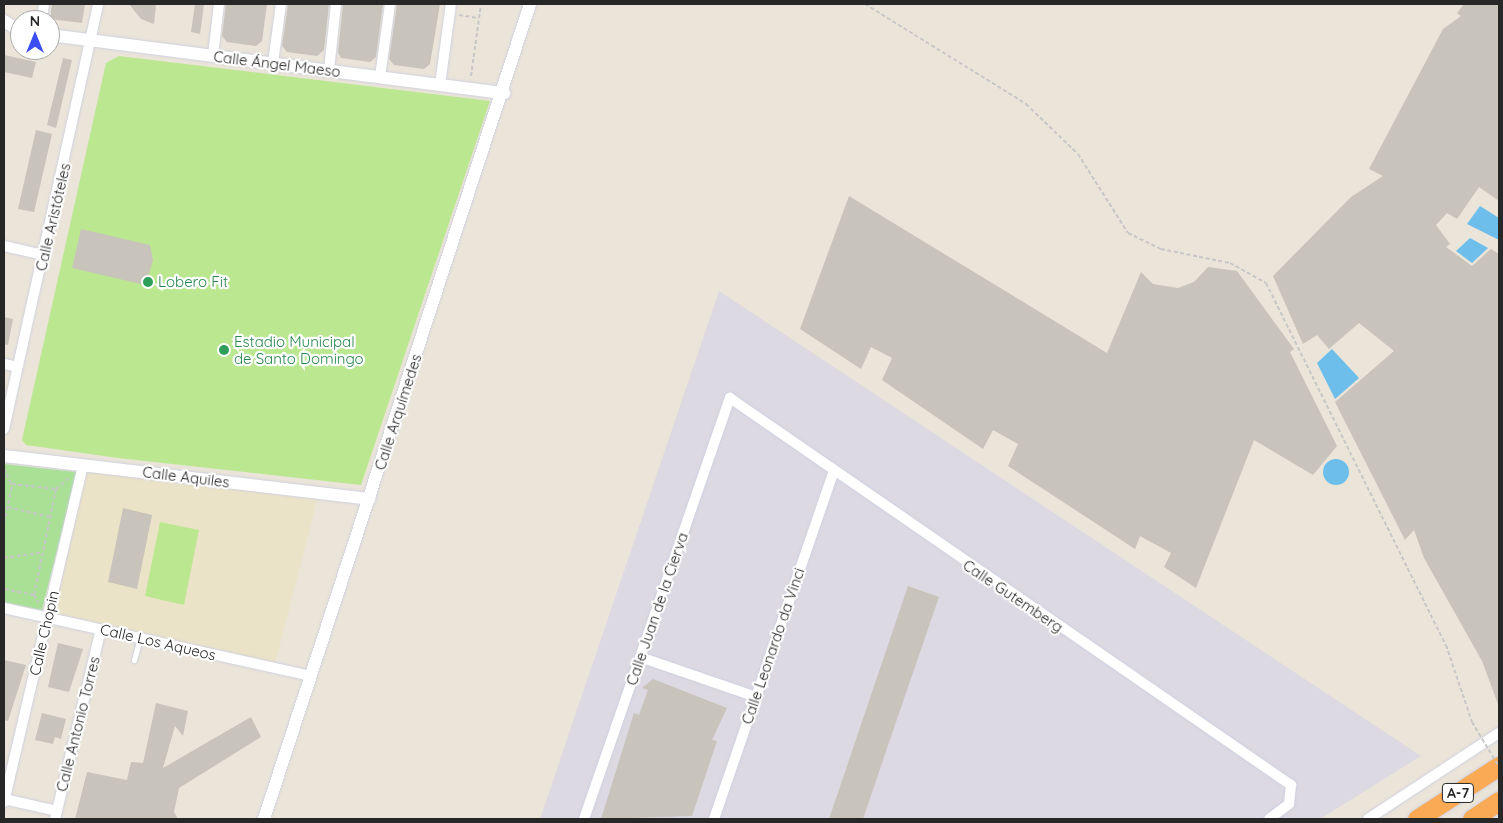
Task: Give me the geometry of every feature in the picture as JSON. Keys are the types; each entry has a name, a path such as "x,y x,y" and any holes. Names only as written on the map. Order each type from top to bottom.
{"highway":[{"name":"A-7","path":"1417,819 1499,766"},
{"name":"A-7","path":"1472,819 1499,802"}],"street":[{"name":"Calle Aristóteles","path":"4,429 93,40 98,4"},
{"path":"213,55 219,4"},
{"path":"273,63 281,4"},
{"path":"329,70 336,4"},
{"path":"380,77 390,4"},
{"name":"Calle Arquímedes","path":"264,819 504,93 530,4"},
{"path":"440,85 450,9"},
{"name":"Calle Ángel Maeso","path":"60,36 504,93"},
{"path":"4,246 44,255"},
{"path":"4,364 18,367"},
{"name":"Calle Gutemberg","path":"730,398 833,473 1291,785 1292,794 1289,804 1269,819"},
{"name":"Calle Juan de la Cierva","path":"584,819 730,398"},
{"name":"Calle Aquiles","path":"4,456 369,499"},
{"name":"Calle Chopin","path":"4,800 84,465"},
{"name":"Calle Leonardo da Vinci","path":"714,819 833,473"},
{"name":"Calle Los Aqueos","path":"4,608 311,676"},
{"name":"Calle Antonio Torres","path":"56,815 101,629"},
{"path":"640,656 756,697"},
{"path":"1368,819 1499,733"},
{"path":"4,800 56,815"}],"lane":[{"path":"134,660 140,638"}],"path":[{"path":"470,88 481,4"},
{"path":"865,4 1026,104 1078,154 1128,233 1161,249 1230,263 1266,283 1446,645 1472,722 1499,766"},
{"path":"450,9 479,18"},
{"path":"4,468 12,484 4,523"},
{"path":"4,589 34,595 41,553 56,490 12,484"},
{"path":"8,507 50,517"},
{"path":"4,558 41,553"}],"shaded area":[{"path":"719,291 1421,756 1320,819 540,819"},
{"path":"83,465 319,493 274,668 48,617"}],"green space":[{"name":"Estadio Municipal de Santo Domingo","path":"119,56 490,101 361,485 118,458 26,445 22,440 106,63"},
{"path":"4,464 77,472 42,610 4,602"},
{"path":"160,522 199,530 184,605 145,596"}],"water":[{"path":"1480,206 1499,218 1499,240 1467,224"},
{"path":"1470,238 1488,248 1472,263 1456,251"},
{"path":"1332,349 1359,378 1335,399 1317,363"},
{"path":"1336,459 1345,463 1349,472 1345,481 1336,485 1327,481 1323,472 1327,463"}],"building":[{"path":"52,4 85,4 82,23 60,20 60,10 51,10"},
{"path":"129,4 156,4 154,24 141,19"},
{"path":"195,4 204,4 200,34 191,32"},
{"path":"226,4 267,4 262,41 256,46 227,42 222,36"},
{"path":"288,4 329,4 324,50 317,56 287,52 282,46"},
{"path":"343,4 383,4 376,57 370,62 341,58 338,53"},
{"path":"397,4 440,4 430,64 424,69 394,65 389,59"},
{"path":"1464,4 1499,4 1499,201 1479,187 1457,219 1447,213 1436,225 1450,244 1446,247 1472,266 1491,249 1499,254 1498,704 1482,661 1424,558 1414,530 1405,540 1335,402 1394,351 1359,323 1329,349 1317,335 1303,344 1273,276 1351,197 1383,176 1369,169 1443,29 1461,16 1457,13"},
{"path":"4,55 10,56 10,60 36,62 32,78 4,72"},
{"path":"63,58 72,60 56,128 47,125"},
{"path":"36,130 52,134 34,212 18,209"},
{"path":"849,196 1107,353 1141,272 1153,284 1178,288 1194,282 1208,267 1237,271 1294,349 1290,352 1337,446 1313,475 1254,440 1196,588 1164,567 1171,553 1140,536 1135,549 1008,466 1018,444 993,430 983,449 882,380 892,358 871,347 861,369 800,329"},
{"path":"81,229 150,245 153,260 148,277 141,284 72,268"},
{"path":"4,317 13,319 8,345 4,344"},
{"path":"123,508 152,515 137,589 108,582"},
{"path":"908,586 939,597 863,819 829,819"},
{"path":"58,643 83,649 69,692 48,687"},
{"path":"4,660 26,665 8,721 4,720"},
{"path":"653,679 727,708 712,740 717,741 692,816 601,819 634,713 639,715 648,690 642,688"},
{"path":"156,703 188,711 183,736 175,726 163,768 251,717 261,737 179,788 174,812 178,819 75,819 87,772 127,780 131,762 143,763"},
{"path":"42,713 66,719 61,739 55,737 53,744 35,740"}],"place":[{"name":"Lobero Fit","path":"148,282"},
{"name":"Estadio Municipal de Santo Domingo","path":"224,350"}]}
